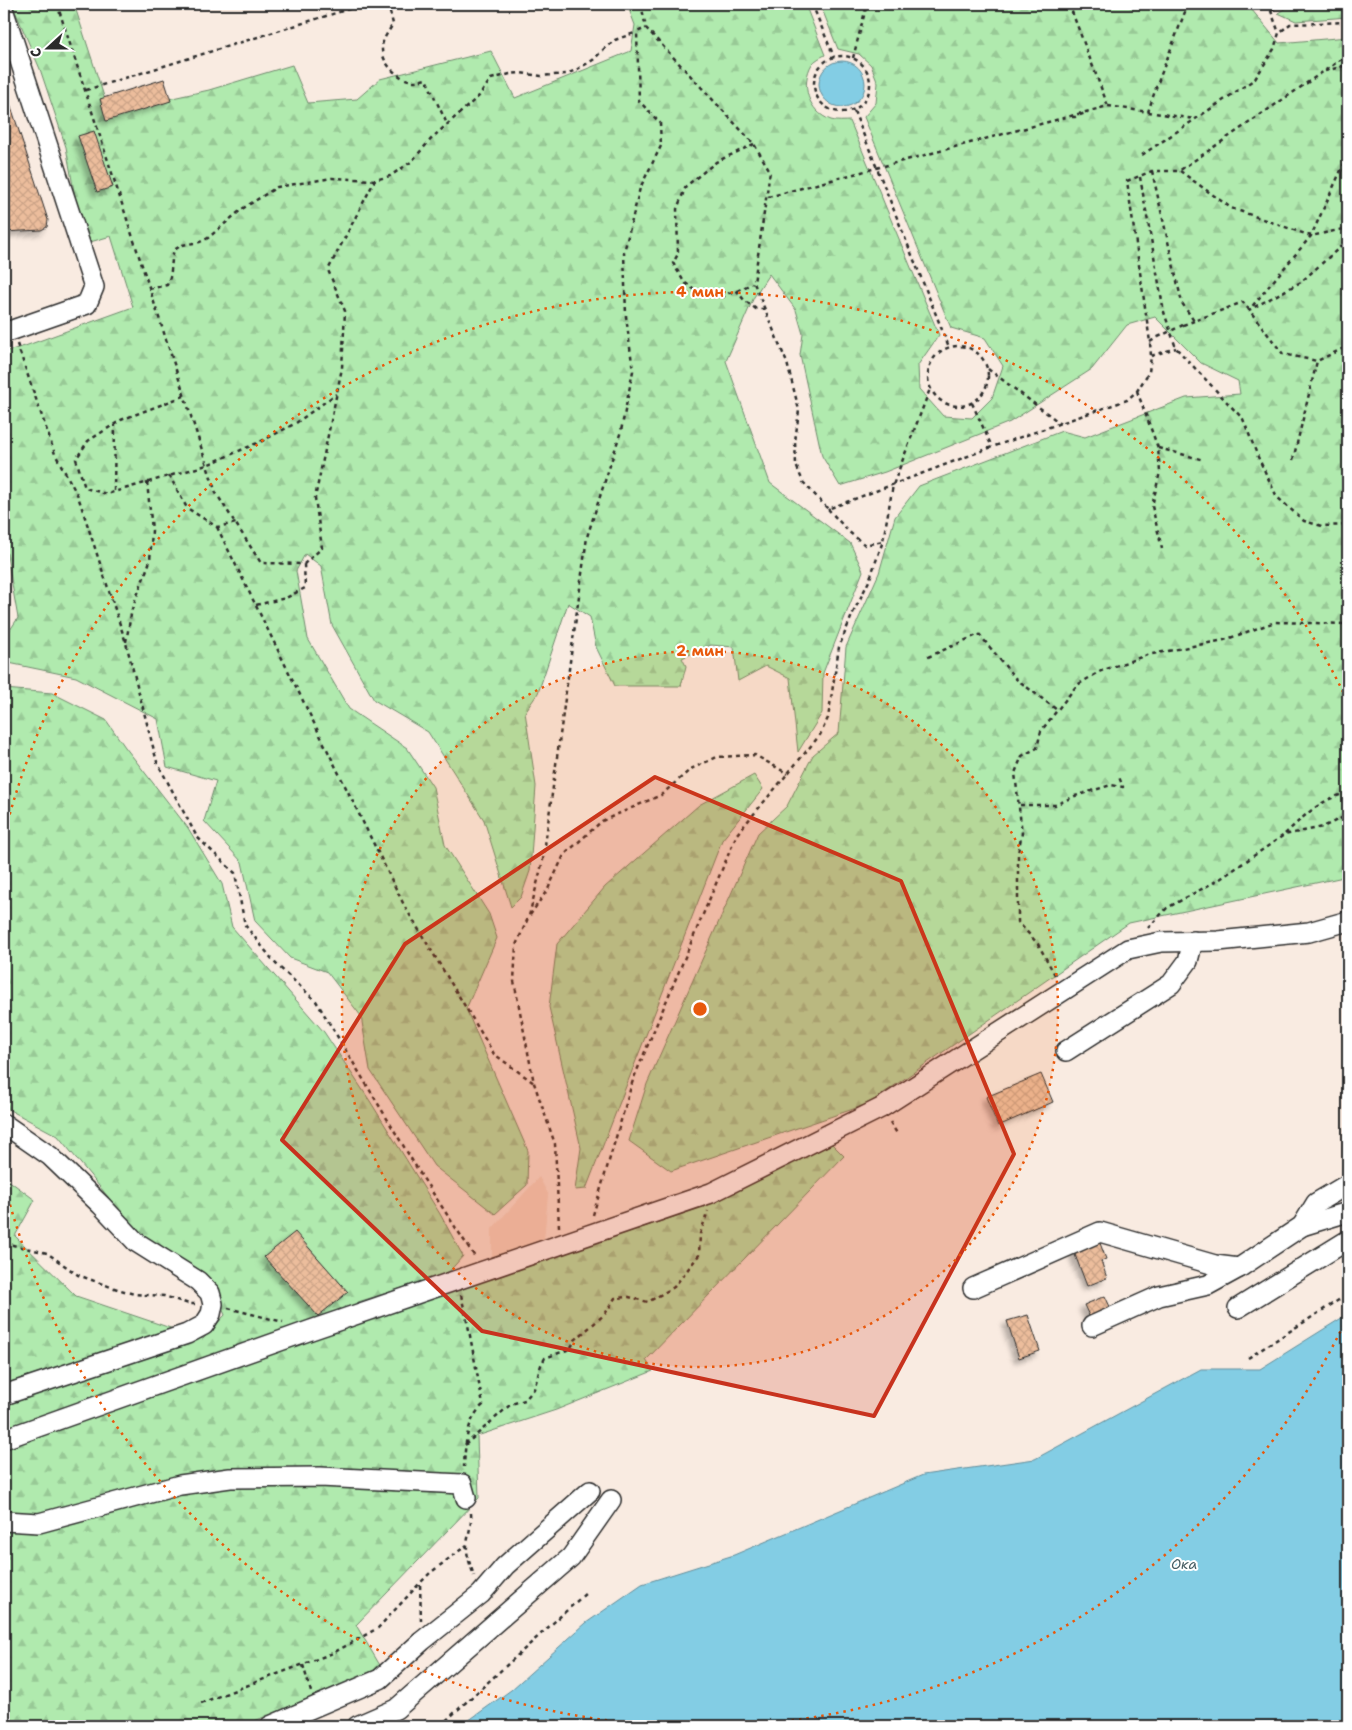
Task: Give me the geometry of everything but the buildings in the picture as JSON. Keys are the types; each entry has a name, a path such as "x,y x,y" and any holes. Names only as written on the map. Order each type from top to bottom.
{"street":[{"path":"4,12 94,287 87,304 10,338"},
{"path":"4,1438 710,1193 881,1108 1128,948 1161,942 1218,941 1308,932 1348,922"},
{"path":"1066,1051 1171,984 1188,961 1193,941"},
{"path":"4,1124 50,1156 136,1242 198,1281 210,1293 213,1304 211,1314 204,1324 187,1334 4,1395"},
{"path":"1302,1226 1316,1203 1348,1184"},
{"path":"1092,1326 1159,1296 1208,1285 1239,1268 1302,1226 1348,1212"},
{"path":"973,1288 1100,1232 1215,1265 1239,1268"},
{"path":"1238,1308 1348,1240"},
{"path":"4,1521 39,1523 180,1485 230,1478 320,1477 464,1491"},
{"path":"270,1726 380,1678 422,1641 481,1594 505,1566 590,1492"},
{"path":"357,1726 396,1709 571,1558 611,1500"}],"path":[{"path":"57,4 216,493 262,563 304,564 322,548 315,498 342,368 345,311 328,270 375,180"},
{"path":"86,90 365,4"},
{"path":"388,4 393,24 385,37 382,49 386,63 401,77 414,81 426,79 448,126"},
{"path":"641,4 646,28 754,144 770,170 754,283 787,363 799,410 795,442 796,466 803,482 849,532 866,545 883,540"},
{"path":"812,4 834,57"},
{"path":"853,58 867,4"},
{"path":"1069,4 1108,106"},
{"path":"1148,112 1188,4"},
{"path":"1266,4 1271,11 1279,33"},
{"path":"1271,11 1282,4"},
{"path":"1142,155 1254,79 1274,49 1279,33 1290,24 1348,22"},
{"path":"149,289 167,285 172,275 170,262 174,250 182,245 200,242 208,238 242,208 278,187 332,178 375,180 390,176 411,162 433,137 448,126 462,109 479,96 491,79 520,73 540,76 566,74 593,60 615,40 646,28"},
{"path":"559,1245 556,1144 534,1083 514,981 516,945 529,916 543,860 586,537 621,431 633,371 626,316 624,252 640,188 661,146 660,123 639,101 637,32"},
{"path":"844,56 853,58 867,70 871,89 868,98 862,106 854,111 835,112 820,102 815,94 815,76 819,67 834,57 844,56"},
{"path":"828,509 992,447 1127,400 1138,391 1150,372 1151,356 1127,181 1152,171 1180,171 1348,56"},
{"path":"1323,72 1348,66"},
{"path":"767,197 1108,106 1196,119"},
{"path":"854,111 949,346"},
{"path":"754,144 716,162 686,186 677,209 678,254 673,263 684,282 702,296 723,297 754,283"},
{"path":"1250,310 1311,236 1348,156"},
{"path":"1152,171 1182,303 1194,321"},
{"path":"1180,171 1231,208 1311,236 1348,228"},
{"path":"1140,177 1164,312 1176,348 1242,419 1277,497 1304,521 1322,526 1348,525"},
{"path":"1250,310 1301,282 1348,240"},
{"path":"736,291 756,309 765,309"},
{"path":"1150,342 1183,325 1243,302 1283,354 1317,361 1348,346"},
{"path":"10,338 55,454 78,496 126,643 157,762 196,836 235,873 245,926 276,964 316,1001 421,1175 484,1271"},
{"path":"959,345 978,353 988,369 986,389 972,403 963,406 953,406 944,403 936,397 930,388 927,378 928,368 932,359 949,346 959,345"},
{"path":"1151,356 1176,348"},
{"path":"1293,460 1317,361"},
{"path":"988,369 1060,423"},
{"path":"587,1236 633,1080 737,834 820,735 828,718 839,647 853,612 869,581 883,540 893,485 930,388"},
{"path":"1138,391 1158,448 1160,472 1152,506 1162,549"},
{"path":"184,396 122,420 88,441 76,459 85,488 107,494 207,464 264,440 296,423 336,394"},
{"path":"972,403 992,447"},
{"path":"114,492 115,424"},
{"path":"1158,448 1204,460"},
{"path":"169,476 187,508 217,527 405,907 494,1054 534,1083"},
{"path":"126,643 132,609 150,561 152,530 147,482"},
{"path":"217,527 236,523"},
{"path":"256,606 286,598 305,588 304,564"},
{"path":"1063,990 1038,944 1018,922 1018,853 1022,833 1015,772 1022,756 1037,748 1041,731 1077,684 1101,671 1148,655 1224,640 1275,622 1348,624"},
{"path":"928,657 979,634 1015,678 1057,710"},
{"path":"529,916 548,889 564,855 602,821 661,795 691,770 717,757 755,755 788,774"},
{"path":"1020,805 1055,805 1075,796 1111,785 1123,787 1119,777"},
{"path":"1148,928 1168,908 1220,880 1284,835 1313,808 1336,795 1348,793"},
{"path":"1284,835 1323,827 1348,815"},
{"path":"887,1116 898,1136"},
{"path":"465,1445 511,1404 526,1400 534,1389 541,1364 545,1358 570,1349 575,1340 605,1314 615,1298 629,1297 648,1302 674,1287 699,1255 700,1234 708,1214 710,1193"},
{"path":"4,1243 47,1252 78,1275 126,1291 164,1296 189,1304 213,1304 284,1323"},
{"path":"457,1280 468,1325 482,1405 474,1413 465,1445 464,1491 471,1510 467,1556 481,1594"},
{"path":"1248,1358 1348,1294"},
{"path":"201,1703 333,1653 378,1628 430,1573 467,1545"},
{"path":"420,1583 422,1641"},
{"path":"440,1726 587,1592"},
{"path":"303,1665 316,1706"}],"highlighted area":[{"path":"655,777 901,881 1014,1154 874,1416 482,1331 282,1140 405,944"}],"shaded area":[{"path":"539,1177 548,1194 544,1240 492,1258 492,1229"}],"green space":[{"path":"12,4 74,4 109,112 209,90 292,65 308,103 357,99 380,79 491,51 515,98 631,51 635,25 627,4 805,4 825,55 812,64 808,72 808,96 817,111 823,116 833,121 850,121 939,335 918,365 919,389 943,416 972,418 992,398 1003,366 985,338 951,328 864,117 876,103 878,83 871,65 859,54 838,49 820,4 1247,4 1279,43 1348,37 1348,875 1129,923 868,1104 671,1171 629,1141 647,1084 758,833 787,806 813,755 839,733 846,647 879,573 895,517 919,486 1062,431 1085,437 1186,398 1240,394 1238,381 1201,363 1155,317 1127,325 1092,369 1010,422 885,472 840,486 822,456 800,355 803,334 796,310 769,274 754,297 726,361 770,483 850,543 863,571 823,673 822,713 798,752 790,678 766,666 738,681 734,647 711,645 682,658 686,666 681,686 615,686 596,647 590,617 568,603 538,693 525,712 536,786 530,871 521,897 511,907 484,820 428,732 374,700 332,625 321,566 305,554 296,571 308,639 349,709 407,748 433,787 445,845 489,914 497,938 466,1009 528,1151 527,1185 495,1214 434,1166 370,1070 361,1016 327,972 290,958 255,921 242,862 204,821 216,781 167,767 158,719 76,677 4,662 4,639 18,618 4,539 4,352 133,307 111,236 90,242 75,197 66,147 40,69"},
{"path":"1292,4 1348,4 1348,17 1296,21 1278,13"},
{"path":"4,689 52,693 106,720 188,828 222,884 232,927 324,1032 370,1101 440,1214 463,1256 447,1274 358,1302 365,1319 704,1207 832,1144 844,1156 646,1360 653,1371 556,1410 477,1436 479,1498 356,1625 381,1667 243,1726 4,1726 4,1177 35,1200 15,1236 76,1296 203,1339 225,1315 211,1281 145,1242 58,1136 4,1107"},
{"path":"754,775 763,789 722,840 586,1189 575,1190 581,1148 549,1007 557,944 605,887 699,805"}],"water":[{"path":"842,61 855,65 861,71 865,84 861,97 855,103 842,107 829,103 823,97 819,84 823,71 829,65"},
{"name":"Ока","path":"1348,1314 1348,1726 461,1726 511,1690 586,1623 642,1584 734,1555 923,1475 1035,1459 1201,1369 1260,1369"}]}
